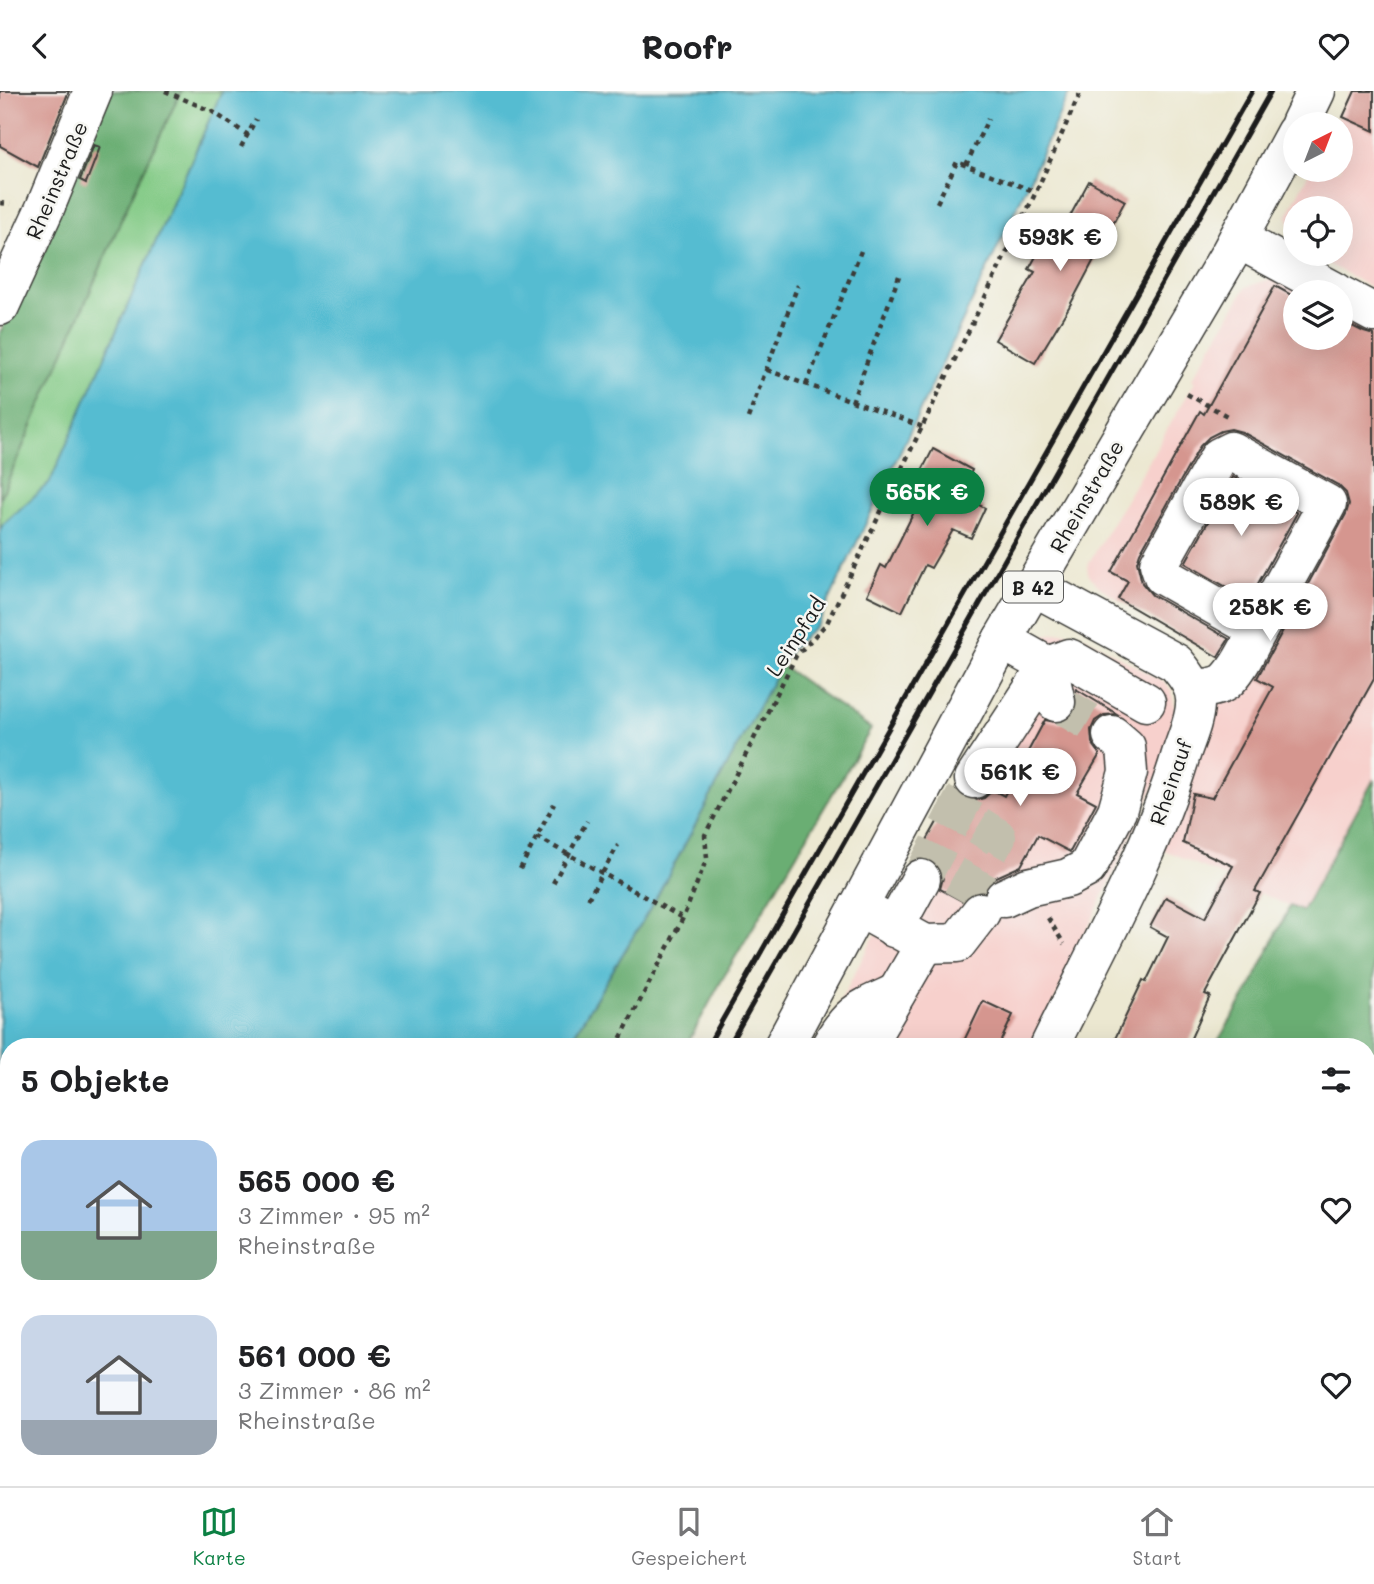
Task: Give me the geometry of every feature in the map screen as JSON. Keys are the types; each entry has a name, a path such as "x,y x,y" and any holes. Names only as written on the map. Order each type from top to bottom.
{"main road":[{"name":"Rheinstraße","path":"0,306 45,208 93,91"},
{"path":"1306,112 1316,91"},
{"name":"Rheinstraße","path":"788,1038 1002,640 1238,239 1283,155"},
{"path":"1238,239 1314,280"},
{"path":"1353,302 1374,313"},
{"path":"1033,586 1175,663 1194,689 1214,687 1225,681 1237,667 1258,630 1327,504 1231,451 1219,457 1159,563 1163,576 1258,630"},
{"path":"1002,640 1052,684"},
{"path":"974,779 1052,684 1069,658 1146,702"},
{"name":"Rheinauf","path":"1053,1038 1150,839 1170,789 1195,704 1194,689"},
{"path":"870,1038 896,993 917,938 972,894 1068,878 1087,868 1117,811 1128,772 1126,747 1112,735"},
{"path":"858,907 917,938"},
{"path":"835,1038 847,1019 858,1010 896,993"}],"path":[{"name":"Leinpfad","path":"621,1038 683,918 707,858 705,835 796,656 827,623 1036,192 1081,91"},
{"path":"169,92 213,112 248,135"},
{"path":"241,147 256,119"},
{"path":"966,165 988,119"},
{"path":"937,203 957,162 1036,192"},
{"path":"806,385 861,251"},
{"path":"852,402 899,276"},
{"path":"748,418 798,285"},
{"path":"767,370 923,427"},
{"path":"520,869 554,804"},
{"path":"553,883 587,821"},
{"path":"537,837 683,918"},
{"path":"588,899 618,845"},
{"path":"972,894 1075,961 1086,972"}],"shaded area":[{"path":"1350,91 1374,91 1374,289 1332,266 1353,266 1353,196 1297,196 1304,182 1353,182 1353,112 1340,112"},
{"path":"1277,277 1283,280 1283,350 1353,350 1353,319 1374,331 1374,779 1302,912 1160,848 1200,727 1219,657 1097,585 1088,573 1087,566 1195,382 1192,379 1246,287"},
{"path":"1064,632 1085,637 1165,683 1172,691 1175,712 1162,770 1037,1038 822,1038 865,953 1014,683 1044,635"}],"green space":[{"path":"105,91 181,91 128,204 0,499 0,333"},
{"path":"181,91 222,91 50,483 0,527 0,499 128,204"},
{"path":"781,665 871,729 690,1038 572,1038 654,902"},
{"path":"1374,779 1374,1038 1220,1038 1249,990 1290,906 1302,911"}],"water":[{"path":"222,91 1070,91 818,624 792,648 781,665 654,902 572,1038 0,1038 0,530 3,524 50,482"}],"building":[{"path":"0,91 69,91 38,167 0,146"},
{"path":"1355,91 1374,91 1374,131 1353,122 1353,112 1345,112"},
{"path":"94,145 100,147 86,183 80,180"},
{"path":"1089,181 1125,201 1069,307 1035,363 995,340 1035,272 1029,269 1045,240 1055,244"},
{"path":"1275,286 1283,290 1283,350 1353,350 1353,326 1374,335 1374,679 1255,891 1260,893 1205,994 1210,996 1191,1038 1115,1038 1143,980 1146,982 1168,937 1150,927 1166,897 1205,918 1233,866 1183,843 1193,794 1212,798 1273,687 1257,678 1349,504 1346,493 1338,485 1242,432 1231,429 1221,431 1200,446 1137,562 1142,583 1152,595 1229,639 1218,657 1118,599 1128,581 1111,572 1200,411 1204,414"},
{"path":"933,449 972,470 961,496 985,508 971,538 953,530 931,568 925,565 902,612 867,595 881,565 886,568 914,512 903,507"},
{"path":"1233,477 1297,513 1249,600 1185,563"},
{"path":"1076,689 1117,714 1104,715 1095,721 1091,730 1092,743 1100,754 1077,793 1096,803 1070,852 1038,835 1021,866 994,878 984,890 972,892 962,901 940,889 943,878 939,867 931,860 917,858 955,790 963,798 972,801 984,798 993,790 1004,796 1045,720 1060,723 1071,718 1077,708"},
{"path":"983,1001 1013,1015 1002,1038 965,1038"}],"tunnel":[{"path":"1056,702 1112,735"},
{"path":"921,879 974,779"},
{"path":"961,901 997,837 976,824"}],"railway":[{"path":"712,1038 1252,91"},
{"path":"733,1038 1271,91"}]}
